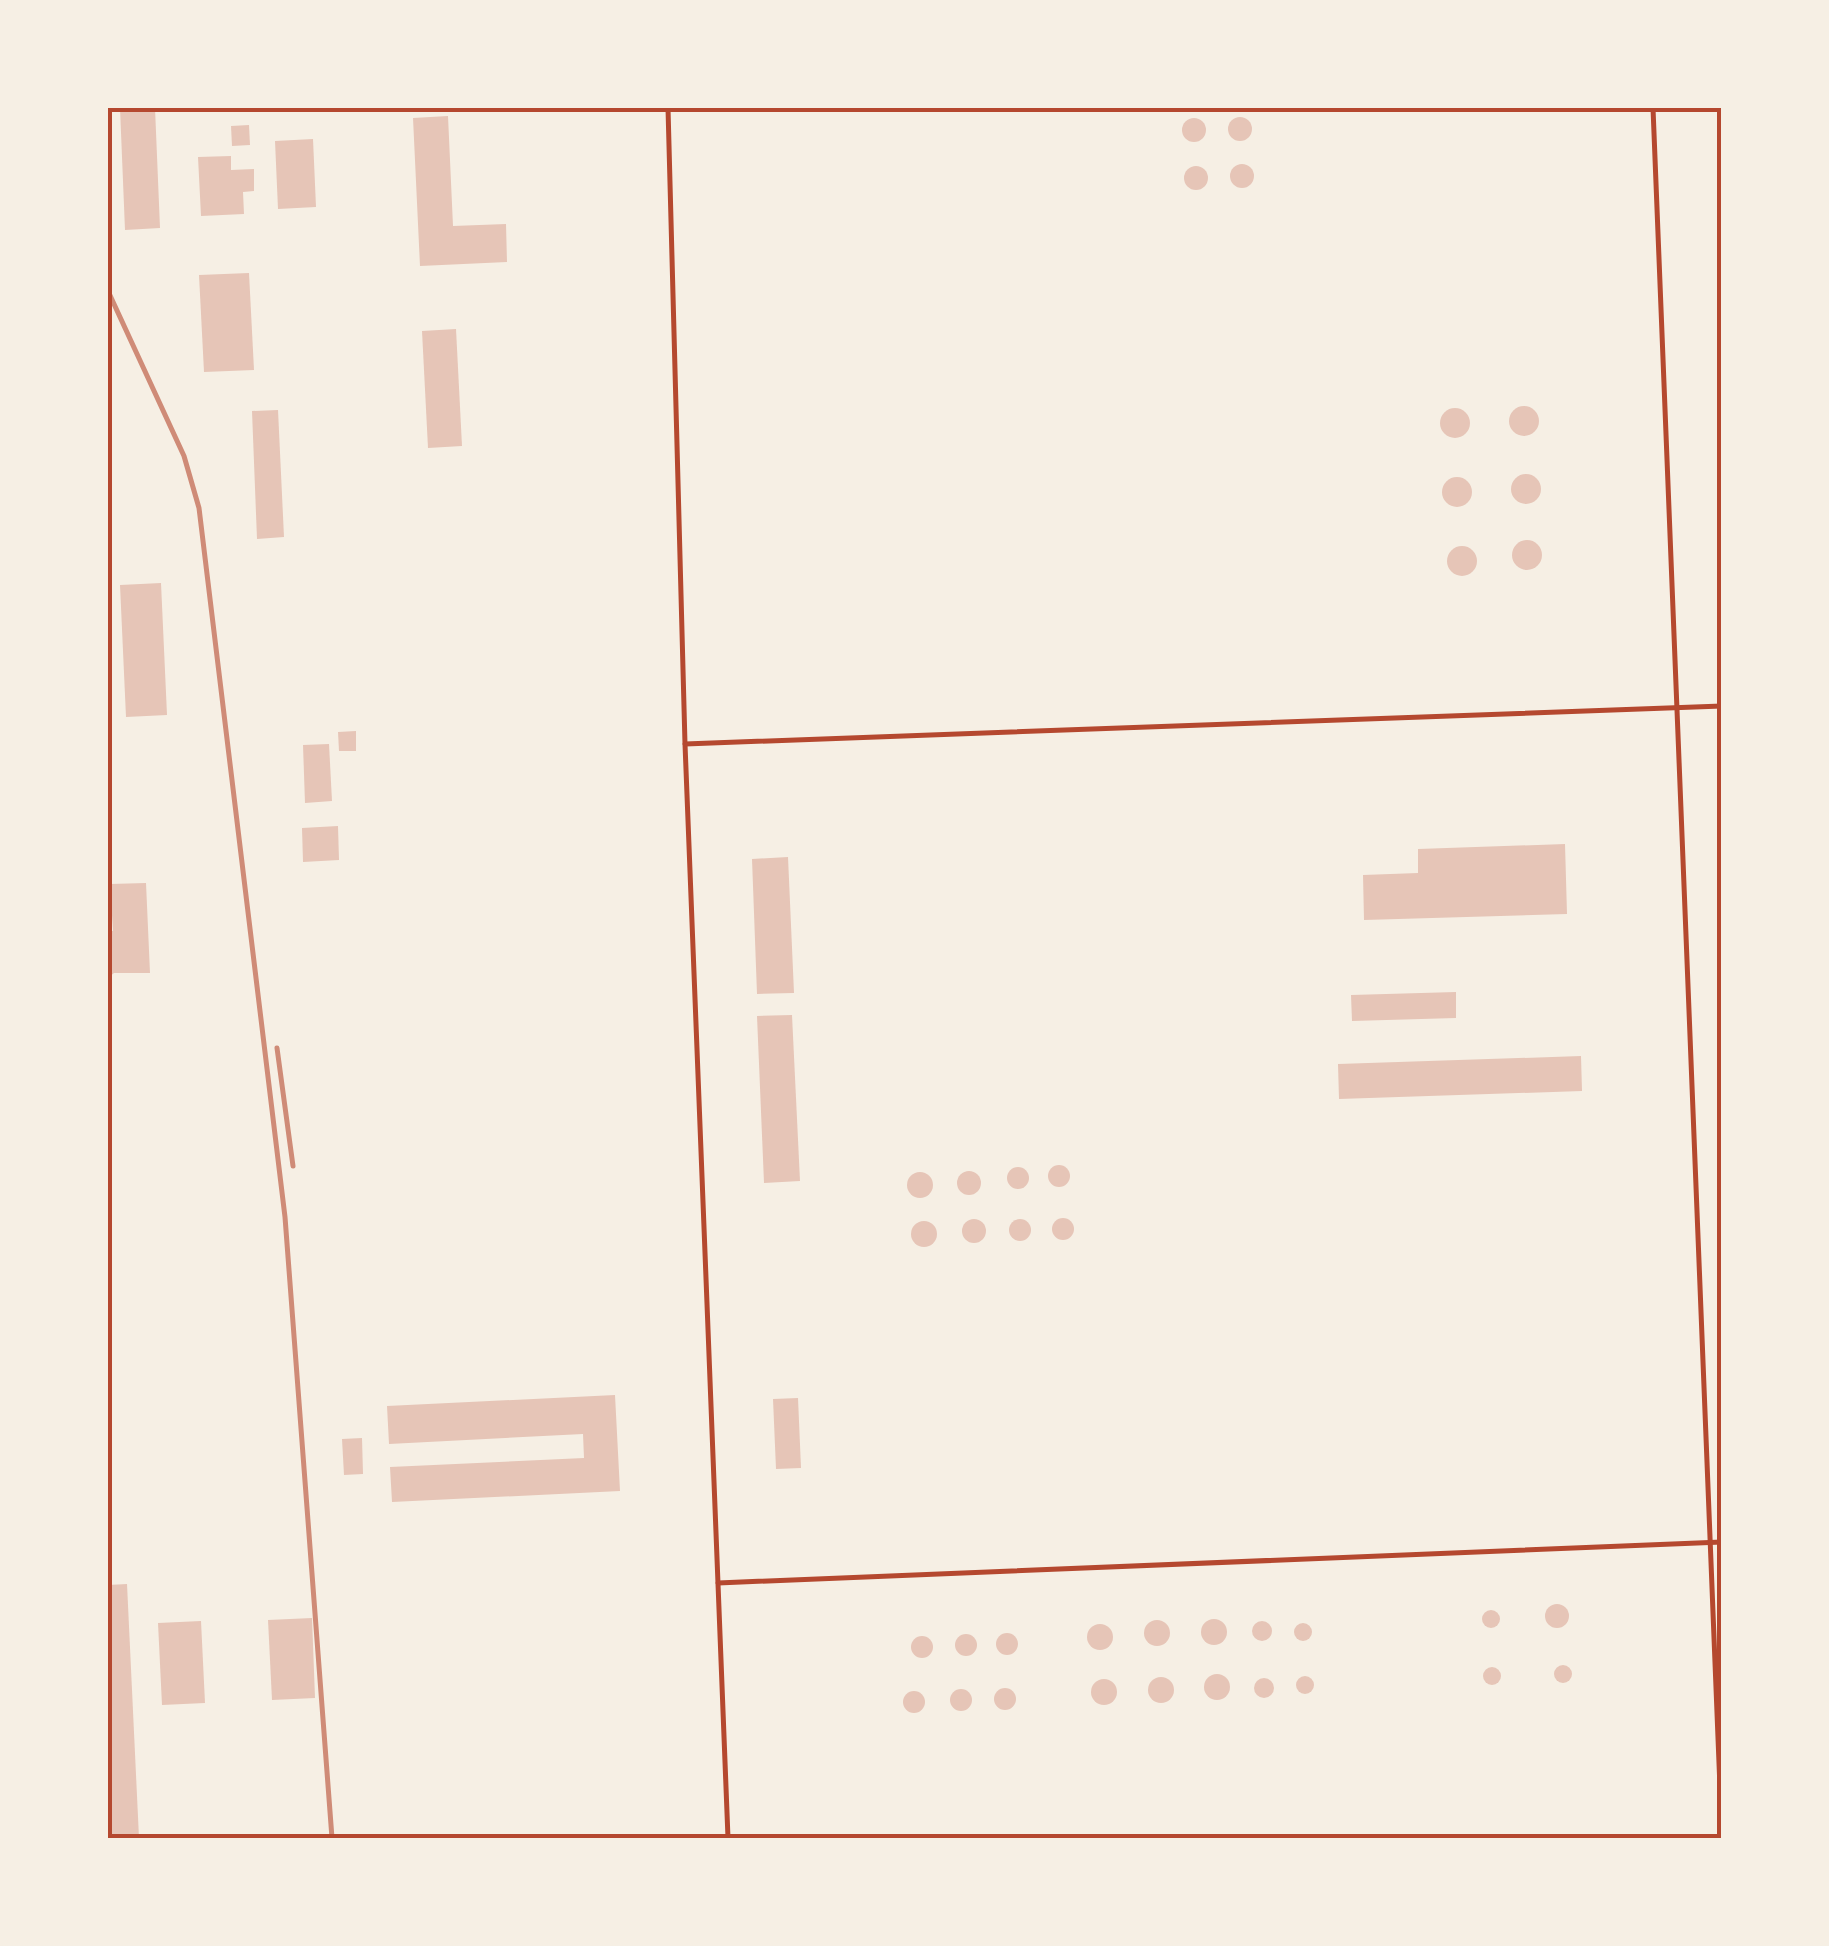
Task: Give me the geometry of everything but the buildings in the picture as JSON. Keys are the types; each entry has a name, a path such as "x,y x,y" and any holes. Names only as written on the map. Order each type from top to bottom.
{"lane":[{"path":"668,108 685,744 728,1838"},
{"path":"1653,108 1722,1838"},
{"path":"685,744 1722,706"},
{"path":"718,1583 1722,1542"}],"railway":[{"path":"108,291 184,456 199,508 285,1217 332,1838"},
{"path":"277,1048 293,1166"}]}
